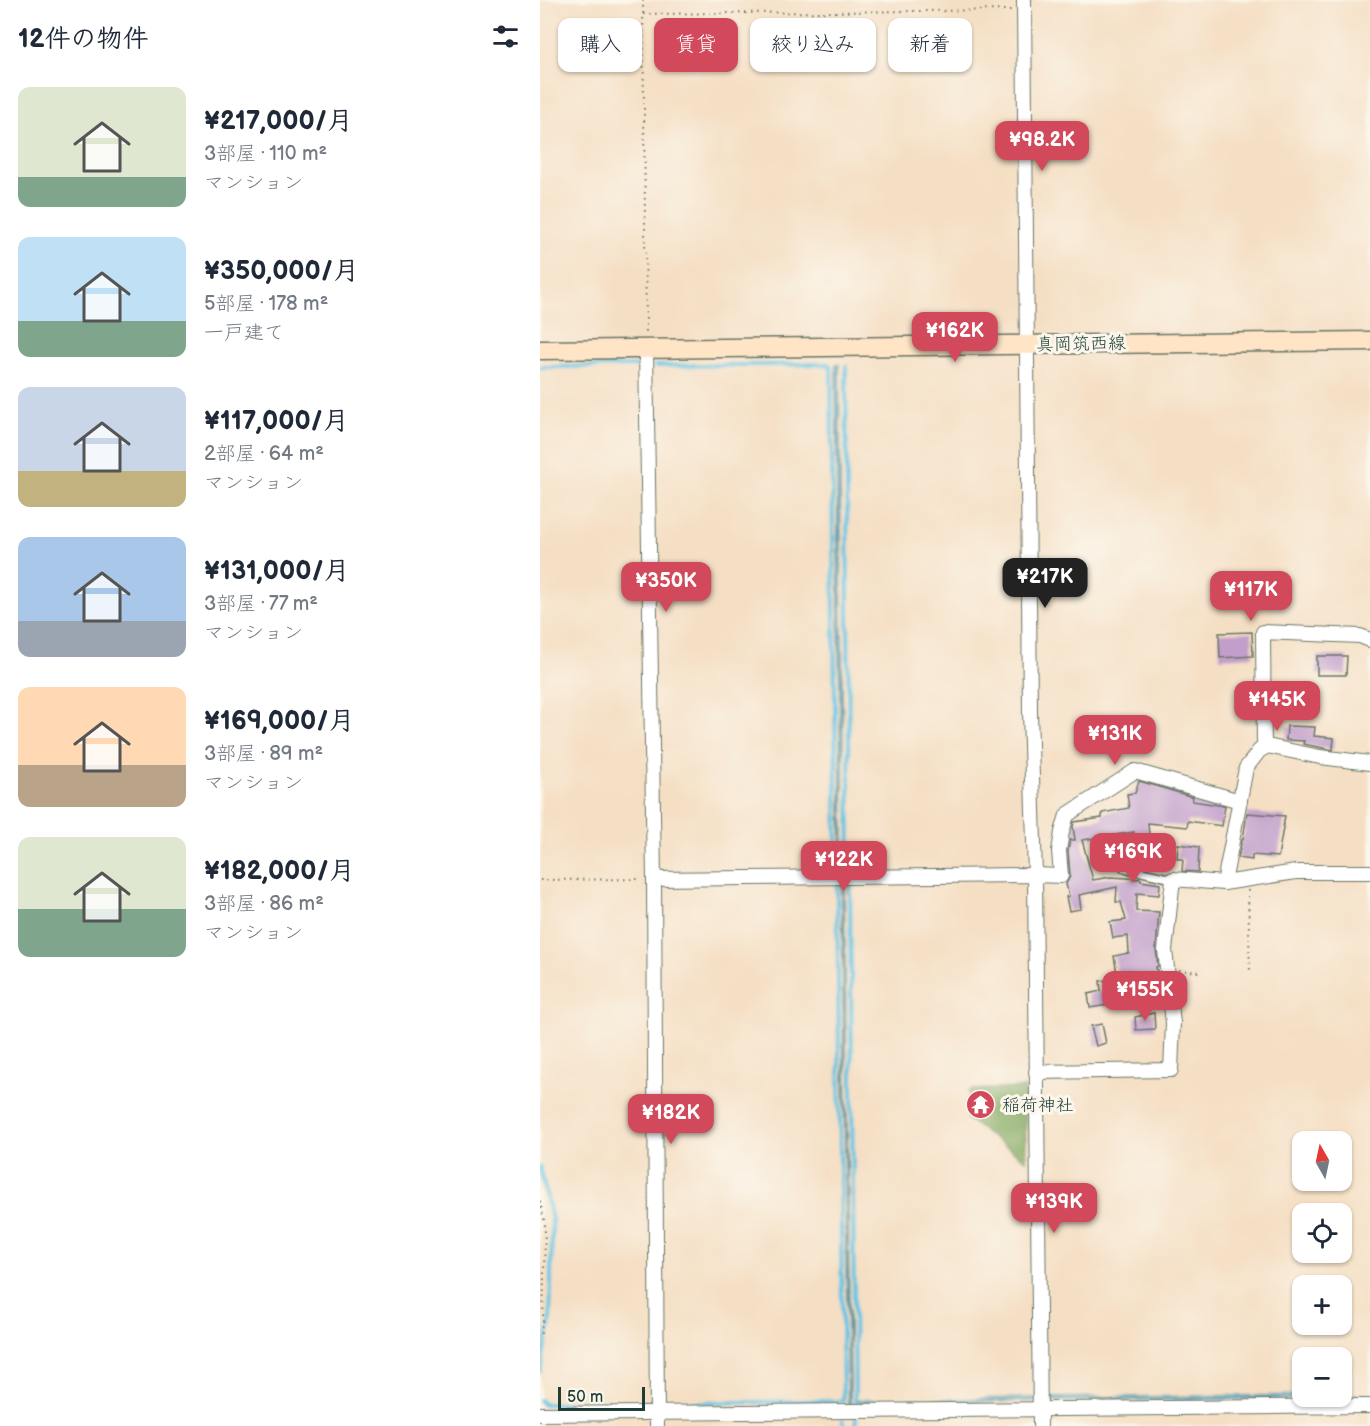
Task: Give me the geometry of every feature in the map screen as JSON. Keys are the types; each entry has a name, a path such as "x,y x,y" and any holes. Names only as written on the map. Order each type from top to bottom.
{"main road":[{"name":"真岡筑西線","path":"540,350 1370,341"}],"street":[{"path":"1024,5 1030,712 1035,875 1040,1426"},
{"path":"646,348 654,879 657,1419"},
{"path":"1264,748 1263,632 1360,636 1370,640"},
{"path":"1224,883 1246,768 1259,751 1267,746 1320,757 1370,763"},
{"path":"654,879 1061,876 1059,851 1067,815 1135,771 1240,801"},
{"path":"1036,1072 1171,1070 1173,1023 1165,950 1173,879 1224,883 1296,872 1370,872"},
{"path":"540,1414 657,1419 1040,1402 1370,1406"}],"lane":[{"path":"1124,868 1173,879"}],"path":[{"path":"644,0 646,348"},
{"path":"644,14 1024,5"},
{"path":"540,880 654,879"},
{"path":"1248,879 1250,974"},
{"path":"1168,971 1200,972"},
{"path":"540,1201 545,1224 543,1322 540,1337"}],"green space":[{"path":"1025,1088 1026,1160 967,1119 969,1090"}],"water":[{"path":"836,365 839,365 844,872 842,872"},
{"path":"842,882 844,882 850,1405 848,1405"},
{"path":"1352,1395 1370,1395 1370,1398 1352,1398"},
{"path":"1292,1396 1292,1399 853,1403 855,1400"}],"building":[{"path":"1252,632 1253,656 1220,658 1219,633"},
{"path":"1317,656 1347,656 1346,675 1317,675"},
{"path":"1287,726 1315,727 1314,736 1334,738 1333,750 1303,744 1304,741 1286,740"},
{"path":"1139,781 1193,797 1192,801 1225,806 1222,826 1188,821 1187,827 1148,823 1149,835 1144,836 1142,860 1131,859 1134,832 1082,840 1093,880 1111,877 1141,879 1141,881 1160,884 1159,895 1137,893 1136,911 1159,912 1156,949 1158,966 1156,967 1161,993 1157,994 1157,997 1090,1008 1088,994 1101,991 1100,981 1118,979 1114,956 1129,953 1128,936 1113,938 1110,922 1126,920 1121,902 1116,902 1117,887 1079,895 1081,909 1069,911 1066,884 1070,876 1068,851 1070,840 1075,840 1074,822 1102,818 1102,813 1129,808 1127,794 1135,793"},
{"path":"1247,813 1285,816 1278,857 1252,855 1252,860 1238,858"},
{"path":"1178,844 1199,847 1198,872 1182,871 1183,859 1177,859"},
{"path":"1154,1013 1155,1029 1136,1030 1135,1017"},
{"path":"1102,1024 1106,1043 1096,1046 1091,1026"}],"waterway":[{"path":"655,366 828,364 831,367 837,872"},
{"path":"540,367 641,366"},
{"path":"846,366 850,871"},
{"path":"664,1403 843,1401 837,884"},
{"path":"850,884 855,1402"},
{"path":"540,1167 552,1220 550,1322 540,1371"},
{"path":"540,1400 543,1404 652,1403"},
{"path":"856,1417 856,1426"},
{"path":"843,1420 843,1426"}],"place":[{"name":"稲荷神社","path":"981,1105"}]}
